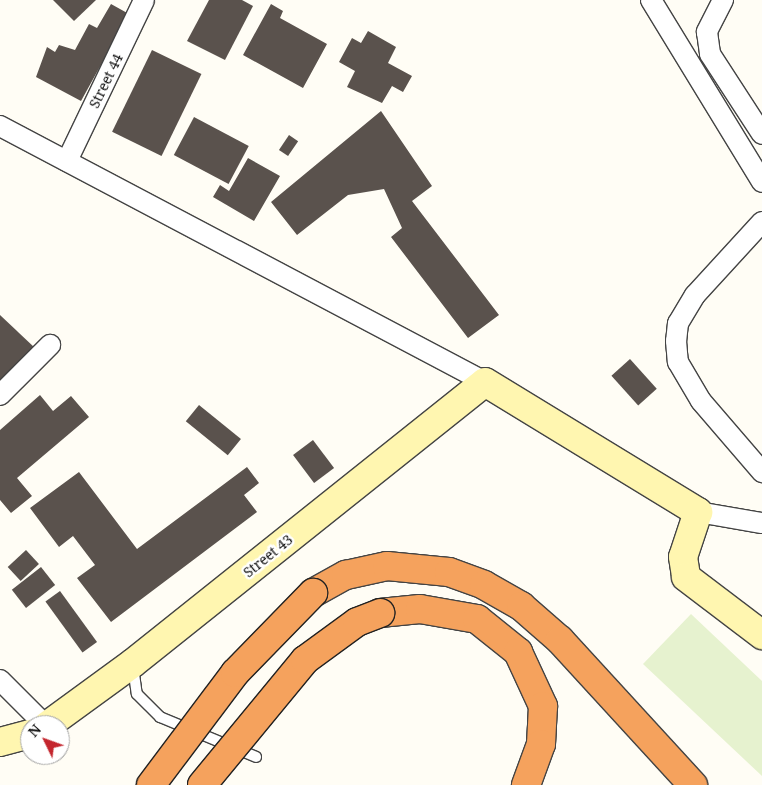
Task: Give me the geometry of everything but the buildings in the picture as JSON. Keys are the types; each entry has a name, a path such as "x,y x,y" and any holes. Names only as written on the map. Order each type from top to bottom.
{"highway":[{"path":"151,785 235,673 292,611 346,574 387,566 449,572 484,585 520,606 560,640 693,785"},
{"path":"202,785 305,660 356,622 404,608 477,619 518,652 540,690 543,706 541,744 526,785"}],"street":[{"name":"Street 44","path":"66,161 144,0"},
{"path":"651,0 762,182"},
{"path":"722,0 707,32 710,54 762,134"},
{"path":"0,126 485,382 698,512 762,523"},
{"path":"762,222 695,295 678,323 676,341 678,362 701,401 762,472"},
{"path":"0,395 50,345"},
{"name":"Street 43","path":"60,715 133,663 485,382"},
{"path":"698,512 683,557 686,577 762,635"},
{"path":"0,680 36,715"},
{"path":"0,742 20,737"}],"lane":[{"path":"133,663 137,694 160,717 256,757"}],"green space":[{"path":"691,614 762,681 762,776 643,664"}]}
